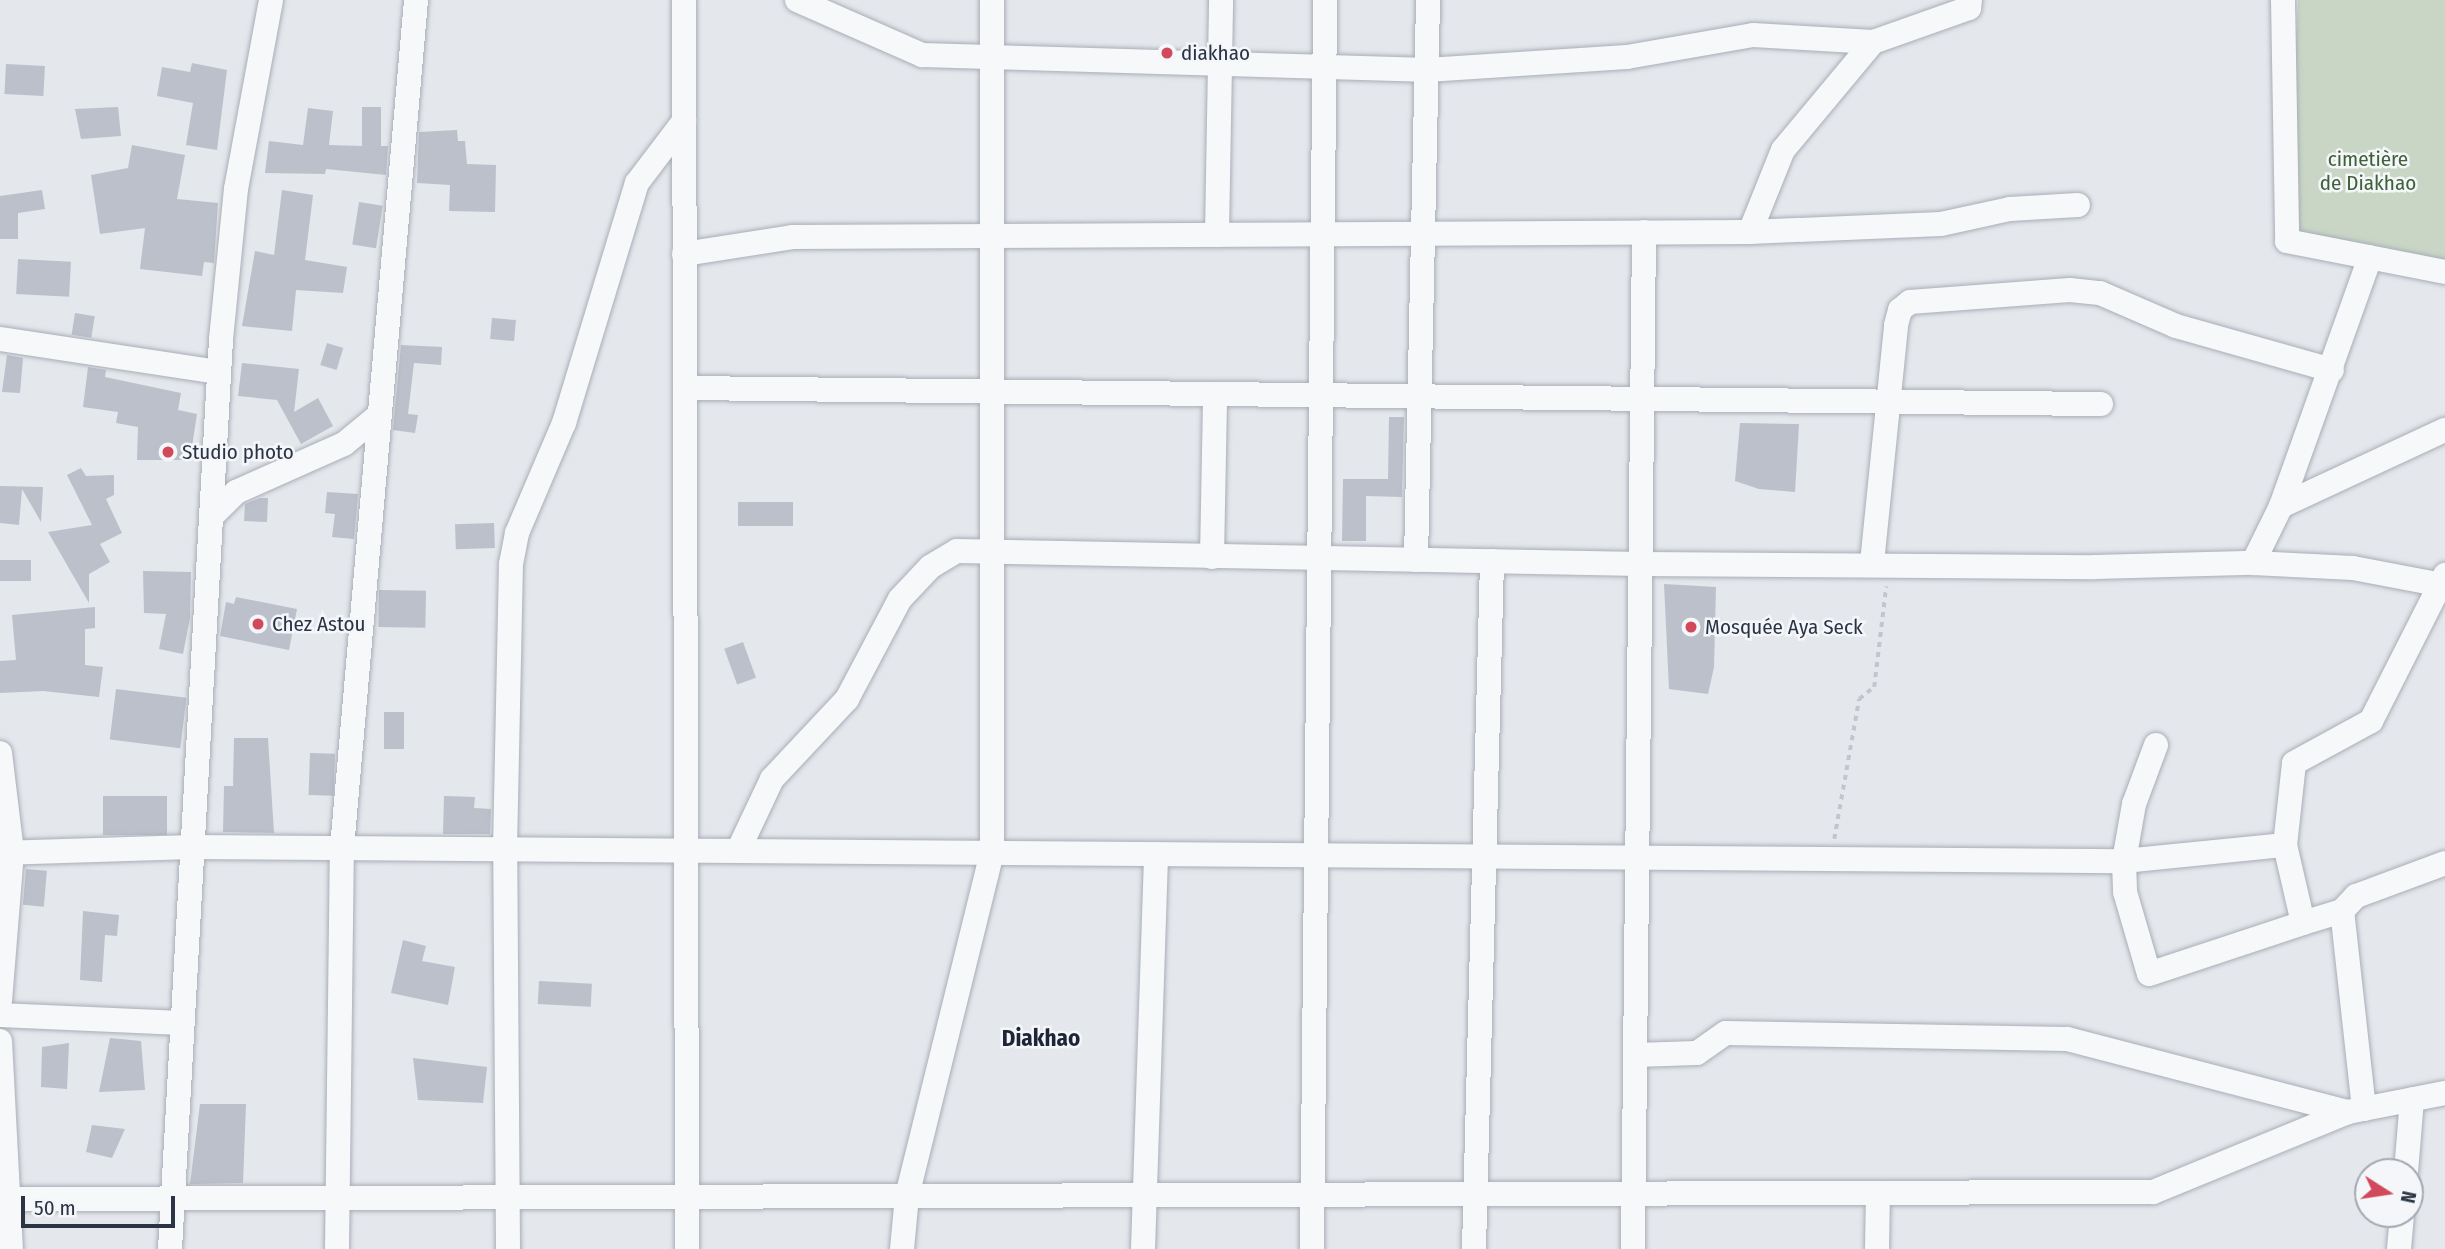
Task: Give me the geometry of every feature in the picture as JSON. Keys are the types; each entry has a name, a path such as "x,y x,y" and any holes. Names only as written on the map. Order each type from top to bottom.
{"street":[{"path":"170,1249 219,372 236,189 271,0"},
{"path":"337,1249 342,848 416,0"},
{"path":"684,0 687,1249"},
{"path":"797,0 902,50 922,55 1324,64 1427,70 1627,57 1754,35 1872,42 1969,8 1970,0"},
{"path":"902,1249 907,1196 992,853 992,0"},
{"path":"1217,235 1221,0"},
{"path":"1312,1249 1325,0"},
{"path":"1416,560 1428,0"},
{"path":"2283,0 2287,241 2445,271"},
{"path":"1750,232 1783,150 1872,42"},
{"path":"508,1249 505,849 508,596 517,533 564,423 637,183 684,121"},
{"path":"684,254 792,237 1750,232 1941,224 2010,209 2078,205"},
{"path":"1633,1249 1644,232"},
{"path":"2253,563 2281,506 2332,370 2370,257"},
{"path":"1880,564 1885,402 1896,325 1900,310 1910,302 2070,290 2100,293 2176,326 2332,370"},
{"path":"0,339 219,372"},
{"path":"685,388 2101,404"},
{"path":"1212,557 1215,394"},
{"path":"213,515 236,492 344,443 378,416"},
{"path":"2281,506 2445,430"},
{"path":"738,851 772,779 847,699 900,599 930,567 957,551 1641,564 2095,567 2253,563 2353,568 2444,580 2371,721 2294,762 2285,845 2303,923"},
{"path":"1474,1249 1492,561"},
{"path":"2156,745 2134,804 2124,861 2125,892 2149,974 2342,911 2356,896 2445,863"},
{"path":"0,753 6,852 0,1000"},
{"path":"6,852 192,847 2124,861 2285,845"},
{"path":"1143,1249 1156,854"},
{"path":"2342,911 2356,1111"},
{"path":"0,1014 181,1023"},
{"path":"1635,1055 1697,1054 1726,1033 2067,1039 2356,1111"},
{"path":"0,1041 10,1199 10,1249"},
{"path":"10,1199 2153,1192 2356,1111 2445,1093"},
{"path":"2407,1158 2412,1099"},
{"path":"1877,1249 1878,1193"},
{"path":"2399,1249 2401,1228"}],"path":[{"path":"1831,858 1859,699 1874,687 1880,564"}],"green space":[{"name":"cimetière de Diakhao","path":"2298,0 2445,0 2445,265 2298,235 2289,222"}],"building":[{"path":"192,63 227,70 217,150 186,145 193,103 157,96 162,67 190,72"},
{"path":"6,64 45,66 43,96 4,94"},
{"path":"118,107 121,136 81,139 75,109"},
{"path":"362,107 381,107 381,146 388,146 386,175 326,169 325,174 265,173 269,141 303,145 308,108 333,111 329,145 362,146"},
{"path":"457,130 458,141 465,141 467,164 496,165 495,212 449,211 450,185 417,183 419,132"},
{"path":"132,145 185,155 177,199 218,203 214,263 204,262 202,276 140,269 145,228 100,234 91,175 128,168"},
{"path":"42,190 45,209 18,213 18,239 0,239 0,196"},
{"path":"282,190 313,195 305,260 347,267 343,293 296,290 292,331 242,326 255,251 274,255"},
{"path":"359,202 383,206 376,248 352,244"},
{"path":"18,259 71,262 69,297 16,294"},
{"path":"75,313 95,316 91,338 72,335"},
{"path":"492,318 516,320 514,341 490,339"},
{"path":"327,343 343,348 337,370 320,365"},
{"path":"401,345 442,347 441,365 414,363 408,414 418,415 415,433 393,430"},
{"path":"7,355 23,358 20,393 2,392"},
{"path":"242,363 299,369 294,412 318,398 333,426 301,444 277,400 238,396"},
{"path":"88,367 106,370 105,377 181,393 178,410 197,414 190,460 137,460 138,427 116,423 118,412 83,407"},
{"path":"1389,417 1404,417 1402,497 1366,496 1366,541 1342,541 1343,479 1388,479"},
{"path":"1740,423 1799,424 1795,492 1759,489 1735,481"},
{"path":"81,468 86,476 114,475 114,495 106,499 122,533 100,544 110,562 89,574 89,603 48,532 92,525 67,475"},
{"path":"0,486 43,487 41,522 22,489 19,525 0,523"},
{"path":"327,492 358,494 354,539 332,537 335,514 325,513"},
{"path":"268,498 267,522 244,521 245,504"},
{"path":"738,502 793,502 793,526 738,526"},
{"path":"494,523 495,548 456,549 455,524"},
{"path":"0,560 31,560 31,581 0,581"},
{"path":"143,571 191,572 190,618 183,654 159,649 166,614 144,613"},
{"name":"Mosquée Aya Seck","path":"1664,584 1716,587 1714,667 1708,694 1669,689"},
{"path":"379,590 426,591 425,628 378,627"},
{"name":"Chez Astou","path":"236,597 297,609 289,650 220,636 226,602 234,604"},
{"path":"95,607 95,628 85,629 85,665 103,667 99,697 43,691 0,693 0,661 16,660 12,615"},
{"path":"743,642 756,678 737,685 724,649"},
{"path":"116,689 186,698 180,748 110,740"},
{"path":"384,712 404,712 404,749 384,749"},
{"path":"234,738 268,738 274,833 223,832 224,786 233,786"},
{"path":"310,753 335,754 334,796 309,795"},
{"path":"103,796 167,796 167,835 103,835"},
{"path":"444,796 475,797 474,808 491,809 490,834 443,834"},
{"path":"26,869 47,871 44,907 23,905"},
{"path":"83,911 119,915 117,936 105,935 102,982 80,980"},
{"path":"403,940 426,946 422,961 455,967 448,1005 391,993"},
{"path":"539,981 592,984 591,1007 538,1004"},
{"path":"110,1038 141,1041 145,1090 99,1092"},
{"path":"69,1043 67,1089 41,1087 42,1047"},
{"path":"413,1058 487,1067 483,1103 418,1100"},
{"path":"200,1104 246,1104 243,1183 190,1184"},
{"path":"92,1125 125,1129 112,1158 86,1152"}],"place":[{"name":"diakhao","path":"1167,53"},
{"name":"Studio photo","path":"168,452"},
{"name":"Chez Astou","path":"258,624"},
{"name":"Mosquée Aya Seck","path":"1691,627"}],"district":[{"name":"Diakhao","path":"1041,1038"}]}
